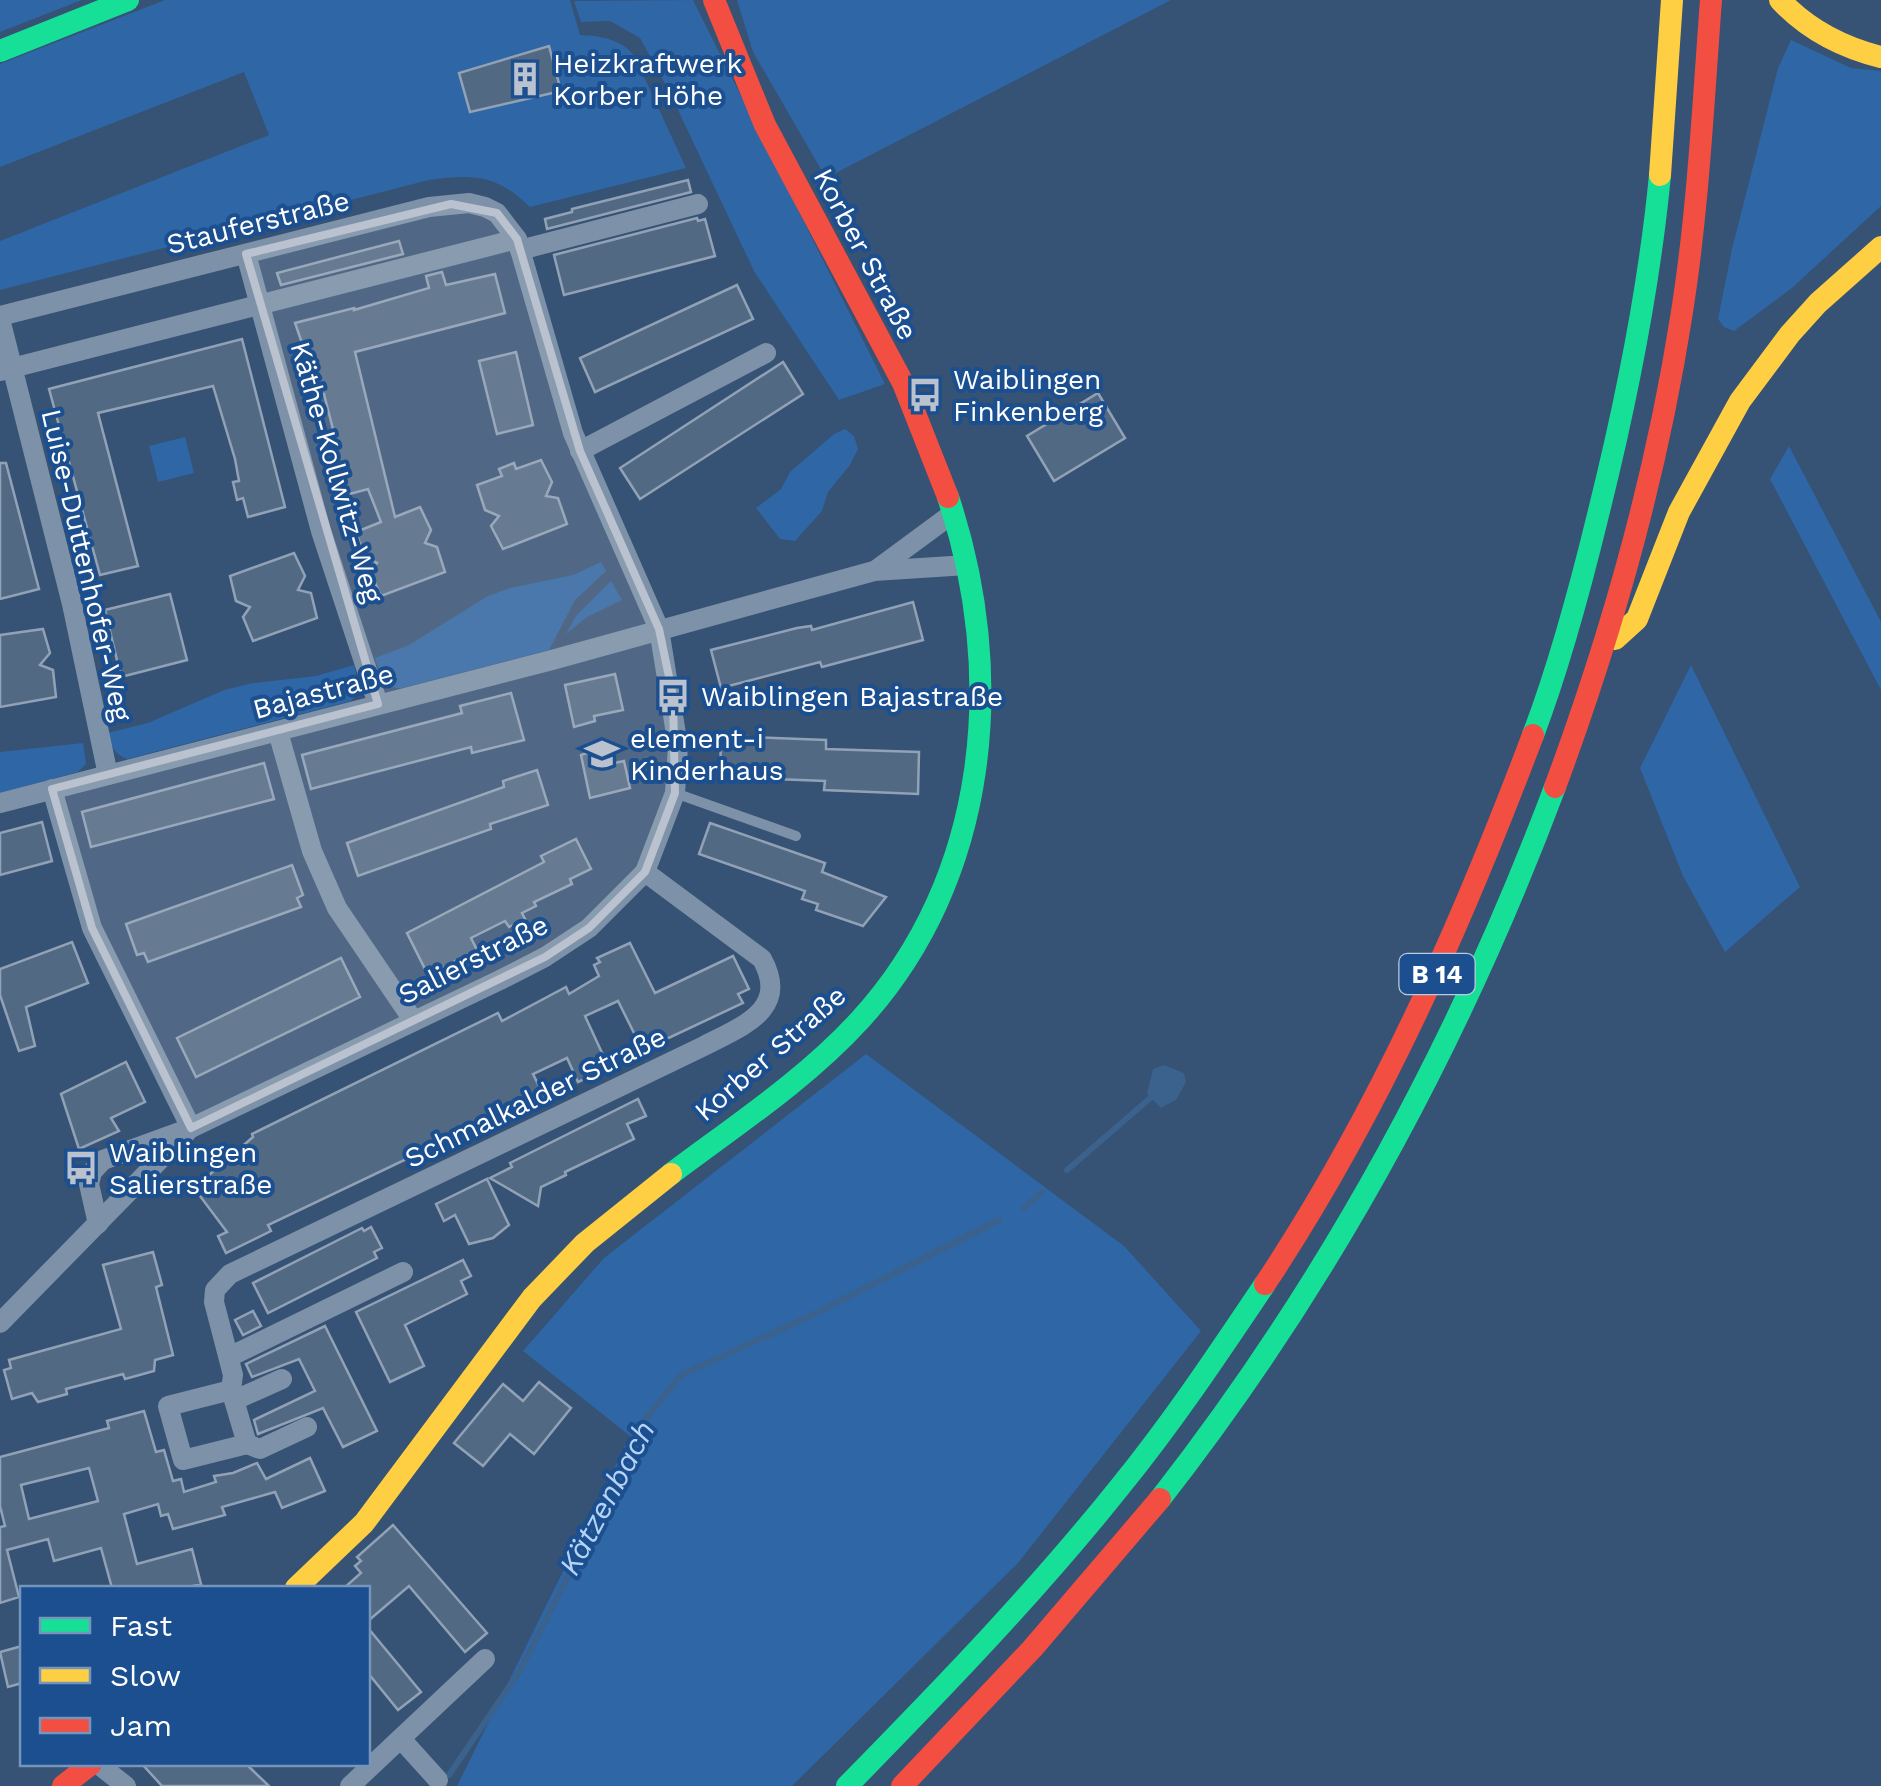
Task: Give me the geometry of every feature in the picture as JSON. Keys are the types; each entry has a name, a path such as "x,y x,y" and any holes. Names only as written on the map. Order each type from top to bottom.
{"main road":[{"path":"0,50 128,0"},
{"name":"Korber Straße","path":"298,1586 354,1535 544,1283 608,1223 810,1067 860,1019 930,920 969,811 976,773 982,677 979,624 967,565 938,465 914,410 771,139 714,0"},
{"name":"B 14","path":"847,1786 1018,1606 1117,1490 1198,1384 1321,1195 1418,1016 1475,890 1527,756 1566,638 1613,455 1645,292 1664,134 1672,0"},
{"name":"B 14","path":"902,1786 1040,1640 1143,1519 1232,1404 1351,1221 1458,1022 1512,902 1564,770 1604,648 1651,461 1685,294 1711,0"},
{"path":"1780,0 1819,34 1851,50 1881,57"},
{"path":"1604,648 1636,622 1677,517 1708,452 1739,400 1796,324 1829,289 1881,247"},
{"path":"63,1786 91,1766"}],"street":[{"name":"Stauferstraße","path":"0,318 450,204 469,203 498,213 518,245"},
{"path":"6,370 260,304 698,204"},
{"path":"518,245 556,384 580,450 659,629 874,571 967,565"},
{"name":"Käthe-Kollwitz-Weg","path":"246,254 321,530 378,704"},
{"name":"Luise-Duttenhofer-Weg","path":"0,318 6,370 72,604 108,775"},
{"path":"580,450 766,353"},
{"path":"874,571 952,514"},
{"name":"Bajastraße","path":"0,803 659,629"},
{"name":"Salierstraße","path":"98,1224 89,1184 96,1165 117,1153 191,1128 546,956 589,928 645,872 675,793 678,746 659,629"},
{"path":"278,732 312,850 337,908 414,1020"},
{"path":"52,789 92,928 191,1128"},
{"name":"Schmalkalder Straße","path":"247,1444 233,1395 230,1357 214,1302 216,1290 230,1274 758,1016 771,994 771,975 762,959 645,872"},
{"name":"Salierstraße","path":"3,1313 50,1262 98,1224 191,1128"},
{"path":"230,1357 403,1272"},
{"path":"282,1379 233,1395 168,1406 184,1460 247,1444 260,1449 307,1427"},
{"path":"350,1786 486,1659"},
{"path":"400,1739 438,1780"},
{"path":"97,1766 126,1786"}],"lane":[{"path":"675,793 796,836"}],"highlighted area":[{"path":"451,204 497,213 517,239 580,451 659,629 673,696 675,793 645,872 589,928 545,957 191,1128 92,928 52,789 378,704 246,254"}],"shaded area":[{"path":"0,0 82,0 0,32"},
{"path":"165,0 570,0 580,35 611,40 635,57 686,168 530,207 495,182 471,177 429,180 0,290 0,241 269,135 244,72 0,167 0,64"},
{"path":"693,0 885,384 839,400 754,271 640,38 610,21 581,22 574,1"},
{"path":"737,0 1171,0 826,178 753,52"},
{"path":"1791,40 1851,68 1881,71 1881,206 1792,288 1734,331 1718,319 1778,68"},
{"path":"845,429 854,436 858,449 850,465 828,492 822,511 795,541 780,539 756,508 781,489 790,472"},
{"path":"185,437 194,473 158,482 149,446"},
{"path":"1789,446 1881,622 1881,690 1770,479"},
{"path":"601,562 606,571 575,600 549,650 402,688 390,686 383,679 375,658 409,645 488,596 573,575"},
{"path":"611,581 622,600 587,617 566,634 576,616"},
{"path":"354,665 360,690 351,701 127,759 114,749 107,733 148,723 224,690 316,676"},
{"path":"1691,665 1800,887 1725,952 1683,876 1640,768"},
{"path":"83,743 86,764 78,772 0,793 0,752"},
{"path":"866,1054 1124,1246 1201,1331 1018,1563 792,1786 457,1786 630,1436 523,1351 604,1258"},
{"path":"1164,1065 1184,1073 1186,1082 1176,1100 1161,1108 1147,1094 1153,1069"}],"building":[{"name":"Heizkraftwerk Korber Höhe","path":"549,46 561,91 470,112 459,73"},
{"path":"688,180 691,192 547,229 545,219 572,209"},
{"path":"705,219 715,256 564,295 554,255"},
{"path":"399,241 403,254 281,285 277,273"},
{"path":"442,272 446,285 495,274 505,313 355,352 395,517 420,507 431,530 425,543 437,547 445,572 381,596 370,572 377,563 364,556 356,532 381,522 368,489 346,495 324,394 320,395 295,323 429,288 426,276"},
{"path":"737,285 753,319 595,392 580,358"},
{"path":"242,339 285,507 248,517 243,498 237,500 233,482 239,481 235,459 213,386 98,413 138,566 100,575 49,389"},
{"path":"516,352 533,425 497,434 479,361"},
{"path":"783,362 803,394 640,499 620,468"},
{"path":"1098,393 1125,438 1054,481 1027,436"},
{"path":"541,460 552,482 546,496 558,498 567,524 503,549 491,526 499,516 485,510 477,485 502,476 499,469 514,463 516,469"},
{"path":"0,463 6,463 39,589 0,599"},
{"path":"294,553 305,576 298,590 311,593 317,618 253,641 243,617 250,607 236,601 230,576"},
{"path":"170,594 187,660 121,677 105,610"},
{"path":"913,602 923,640 721,688 711,650 797,628 811,626 812,630"},
{"path":"43,629 50,653 40,665 53,670 56,697 0,707 0,635"},
{"path":"615,674 623,710 594,716 595,721 574,727 565,685"},
{"path":"511,693 524,740 472,753 471,747 311,789 302,755 462,713 460,706"},
{"path":"721,736 826,740 826,749 919,752 918,794 824,790 825,781 720,777"},
{"path":"601,748 605,765 624,761 630,788 590,798 581,755"},
{"path":"264,763 274,799 91,847 82,812"},
{"path":"537,770 548,805 358,876 347,843 504,787 503,781"},
{"path":"42,822 52,861 0,875 0,833"},
{"path":"710,823 825,863 822,872 886,897 863,926 816,910 818,904 802,899 805,891 699,854"},
{"path":"576,839 591,869 570,879 572,884 534,902 536,906 522,913 525,919 509,927 505,921 471,938 477,950 428,975 407,933 544,862 541,856"},
{"path":"292,865 303,895 297,898 301,907 148,962 144,953 137,955 126,924"},
{"path":"72,942 88,983 26,1007 35,1046 19,1051 0,995 0,969"},
{"path":"630,943 655,993 733,956 749,989 738,994 743,1003 641,1047 618,1001 585,1016 609,1068 578,1082 567,1058 533,1074 546,1100 465,1140 461,1133 268,1225 271,1231 226,1253 218,1236 227,1232 194,1188 252,1134 498,1013 502,1021 566,987 569,994 599,976 594,965 600,962 597,958"},
{"path":"341,958 360,997 196,1077 177,1038"},
{"path":"126,1062 145,1102 111,1118 119,1131 79,1149 61,1094"},
{"path":"638,1099 646,1116 627,1124 634,1139 541,1187 538,1206 490,1178 512,1167 510,1163"},
{"path":"487,1179 509,1225 493,1238 469,1244 455,1215 444,1221 436,1204"},
{"path":"371,1227 382,1248 374,1252 377,1258 268,1313 253,1283"},
{"path":"153,1252 162,1285 156,1287 173,1355 155,1360 154,1371 125,1379 123,1374 66,1389 67,1394 38,1402 32,1393 12,1399 4,1370 11,1368 9,1360 121,1329 103,1265"},
{"path":"463,1260 471,1276 461,1281 467,1294 405,1325 424,1366 390,1382 356,1312"},
{"path":"253,1311 261,1326 243,1335 235,1320"},
{"path":"325,1326 377,1431 343,1447 323,1408 258,1434 254,1420 315,1391 299,1359 252,1377 246,1364"},
{"path":"539,1382 571,1408 534,1454 510,1434 483,1466 454,1443 503,1384 523,1401"},
{"path":"144,1411 156,1452 164,1450 173,1481 181,1479 184,1492 216,1482 214,1476 257,1463 266,1479 310,1458 325,1491 282,1508 275,1492 222,1507 225,1515 173,1529 168,1514 161,1516 158,1504 124,1514 137,1564 192,1549 201,1584 193,1586 111,1586 101,1548 54,1561 48,1539 7,1550 19,1597 0,1603 0,1527 5,1526 0,1506 0,1457 109,1428 107,1421","holes":["89,1468 98,1501 29,1519 21,1485"]},
{"path":"393,1525 487,1633 465,1652 409,1586 370,1619 370,1586 346,1586 361,1573 355,1566 361,1561 357,1557"},
{"path":"370,1630 421,1692 398,1710 370,1675"},
{"path":"20,1647 20,1684 8,1687 0,1652"},
{"path":"144,1766 248,1766 269,1786 162,1786"}],"waterway":[{"name":"Kätzenbach","path":"1067,1170 1155,1094"},
{"name":"Kätzenbach","path":"1024,1208 1042,1192"},
{"name":"Kätzenbach","path":"449,1775 519,1672 594,1526 636,1431 681,1375 808,1317 999,1220"}],"traffic: fast":[{"path":"0,51 128,0"},
{"path":"1533,735 1577,598 1618,431 1643,304 1660,175"},
{"path":"671,1174 769,1101 839,1042 904,964 937,903 961,839 975,771 980,702 977,633 966,564 948,497"},
{"path":"1160,1499 1280,1333 1385,1158 1477,976 1555,787"},
{"path":"847,1786 987,1640 1087,1527 1176,1413 1265,1284"}],"traffic: slow":[{"path":"1660,175 1672,0"},
{"path":"1780,0 1826,36 1881,57"},
{"path":"1615,639 1637,619 1679,512 1740,401 1818,303 1881,247"},
{"path":"298,1586 364,1523 532,1298 585,1243 671,1174"}],"traffic: jam":[{"path":"714,0 765,125 903,383 948,497"},
{"path":"1555,787 1630,556 1671,378 1692,239 1711,0"},
{"path":"1265,1284 1344,1153 1414,1017 1477,877 1533,735"},
{"path":"902,1786 1032,1649 1160,1499"},
{"path":"63,1786 88,1766"}],"place":[{"name":"Heizkraftwerk Korber Höhe","path":"525,79"},
{"name":"Waiblingen Finkenberg","path":"925,395"},
{"name":"Waiblingen Bajastraße","path":"673,696"},
{"name":"element-i Kinderhaus","path":"602,754"},
{"name":"Waiblingen Salierstraße","path":"81,1168"}]}
